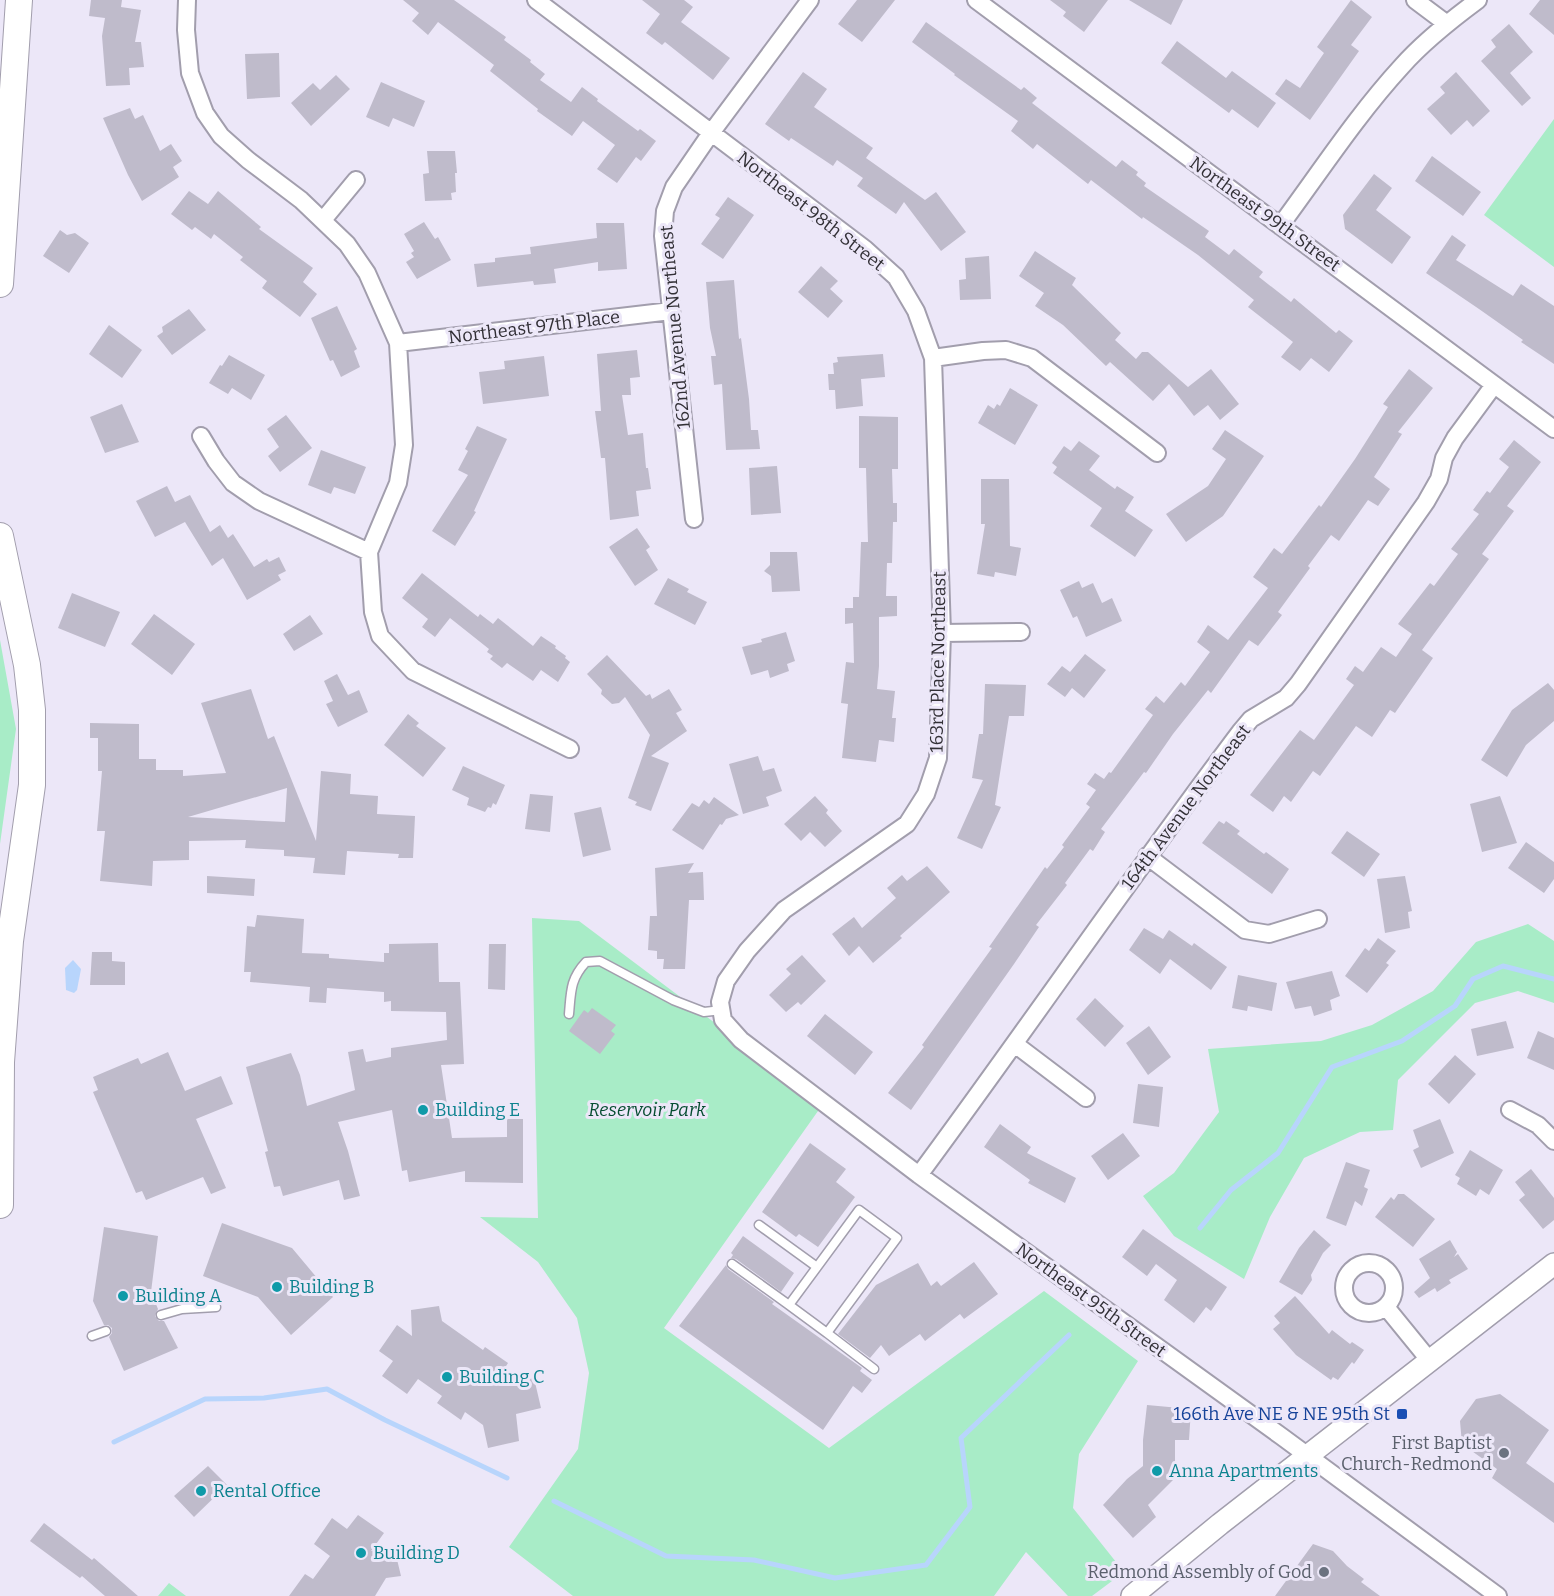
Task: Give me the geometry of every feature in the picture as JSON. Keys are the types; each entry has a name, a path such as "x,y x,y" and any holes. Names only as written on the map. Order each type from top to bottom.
{"main road":[{"path":"0,284 19,0"},
{"path":"0,536 27,665 32,710 33,785 9,952 1,1062 0,1205"}],"street":[{"path":"187,0 186,30 190,74 206,113 221,136 323,220 347,244 368,273 398,343 404,445 398,483 369,552 374,612 381,636 413,670 570,748"},
{"name":"Northeast 98th Street","path":"536,0 865,249 896,277 916,311 933,358"},
{"name":"162nd Avenue Northeast","path":"694,519 663,236 665,211 674,187 711,133 810,0"},
{"name":"Northeast 99th Street","path":"976,0 1554,429"},
{"path":"1415,0 1447,24"},
{"path":"1280,226 1374,97 1404,64 1447,24 1478,0"},
{"path":"323,220 356,180"},
{"name":"Northeast 97th Place","path":"398,343 671,311"},
{"path":"933,358 1006,350 1032,358 1157,453"},
{"name":"163rd Place Northeast","path":"722,1010 720,1002 726,981 747,951 784,910 907,824 926,794 938,758 942,633 933,358"},
{"name":"164th Avenue Northeast","path":"919,1175 1016,1045 1147,856 1251,719 1286,698 1298,684 1426,502 1455,438 1494,385"},
{"path":"201,436 233,483 259,501 369,552"},
{"path":"942,633 1021,632"},
{"path":"1147,856 1245,930 1269,934 1318,919"},
{"name":"Northeast 95th Street","path":"722,1010 723,1020 741,1040 919,1175 1309,1456 1498,1596"},
{"path":"1016,1045 1086,1098"},
{"path":"1510,1110 1538,1125 1554,1141"},
{"path":"1132,1596 1220,1524 1554,1264"},
{"path":"1386,1307 1430,1361"}],"lane":[{"path":"569,1014 572,983 579,969 586,962 600,961 673,1000 704,1012 722,1010"},
{"path":"789,1305 859,1210 897,1238 826,1333"},
{"path":"759,1225 817,1267"},
{"path":"732,1264 874,1369"},
{"path":"161,1315 182,1309 216,1307"},
{"path":"92,1336 106,1331"}],"green space":[{"path":"1554,119 1554,267 1484,215"},
{"path":"0,640 16,729 0,844"},
{"name":"Reservoir Park","path":"532,918 579,921 823,1104 664,1328 829,1448 1044,1291 1138,1361 1079,1454 1073,1508 1124,1572 1092,1596 1068,1596 1026,1552 994,1596 573,1596 509,1547 578,1449 589,1373 577,1318 538,1262 480,1217 538,1218"},
{"path":"1528,924 1554,941 1554,1003 1518,991 1475,1003 1398,1080 1393,1130 1360,1132 1304,1158 1270,1217 1244,1279 1174,1236 1143,1196 1174,1173 1219,1112 1208,1049 1321,1041 1372,1025 1433,991 1476,942"},
{"path":"169,1583 186,1596 158,1596"}],"water":[{"path":"73,960 81,969 77,990 74,993 66,990 65,968"}],"building":[{"path":"91,0 122,0 121,7 141,10 135,42 141,42 144,67 129,68 130,85 106,86 102,36 105,18 89,16"},
{"path":"403,0 454,0 506,37 504,40 531,60 530,62 545,74 540,80 571,102 582,87 638,131 640,129 656,141 641,161 636,157 617,183 597,169 615,145 583,121 572,136 537,111 538,109 490,71 494,65 438,22 428,35 412,21 419,13"},
{"path":"642,0 684,0 693,7 681,22 730,58 713,80 665,42 662,45 646,33 660,14"},
{"path":"857,0 895,0 862,42 838,24"},
{"path":"1050,0 1108,0 1084,32 1063,16 1066,12"},
{"path":"1129,0 1183,0 1171,25"},
{"path":"1351,0 1372,17 1351,45 1359,51 1310,120 1275,94 1286,79 1300,88 1324,53 1317,47"},
{"path":"1540,0 1554,0 1554,35 1529,14"},
{"path":"926,22 1021,90 1024,87 1037,98 1032,103 1116,167 1122,160 1138,172 1136,175 1146,183 1144,186 1209,231 1205,237 1229,255 1234,249 1263,272 1259,277 1291,302 1294,298 1336,333 1339,330 1353,341 1329,372 1311,358 1300,371 1281,357 1293,342 1248,307 1254,300 1198,255 1143,217 1142,219 1091,180 1088,184 1037,144 1033,149 1011,131 1018,121 912,42"},
{"path":"1509,24 1533,52 1510,73 1531,98 1522,106 1481,61 1496,47 1491,40"},
{"path":"1177,41 1226,78 1232,71 1276,103 1258,128 1232,109 1229,113 1161,63"},
{"path":"279,53 280,97 247,99 245,54"},
{"path":"803,72 827,89 814,107 873,148 866,158 925,200 936,192 966,232 941,251 904,202 896,214 857,186 863,178 837,160 833,166 791,138 789,141 765,124"},
{"path":"1456,72 1490,111 1473,127 1467,120 1451,135 1427,109 1445,93 1440,87"},
{"path":"336,75 350,89 311,126 291,103 313,83 320,90"},
{"path":"381,82 425,101 414,127 393,118 389,127 366,117"},
{"path":"130,108 135,119 143,115 160,151 171,144 182,161 173,167 179,177 142,201 103,118"},
{"path":"427,151 455,151 456,192 451,193 452,200 425,201 423,174 429,173"},
{"path":"1432,156 1481,192 1463,216 1415,181"},
{"path":"1374,174 1392,188 1376,210 1411,237 1392,264 1345,229 1343,215"},
{"path":"189,191 208,204 218,191 261,227 259,229 313,268 303,282 317,294 300,317 262,288 267,281 240,260 243,257 214,234 211,239 195,227 192,230 171,214"},
{"path":"728,197 754,215 723,259 701,244 720,218 715,215"},
{"path":"424,222 435,239 438,237 451,260 417,279 406,262 414,257 411,253 414,251 404,234"},
{"path":"596,223 624,223 627,269 598,271 598,262 554,269 556,283 534,285 533,281 477,287 474,264 495,262 495,258 531,254 530,247 597,238"},
{"path":"60,230 67,235 75,233 89,243 69,273 43,256"},
{"path":"1452,235 1466,245 1456,260 1513,296 1521,284 1554,306 1554,364 1426,273"},
{"path":"1035,251 1076,278 1072,285 1121,333 1115,340 1136,359 1142,352 1148,352 1188,387 1211,369 1239,404 1220,420 1208,405 1194,416 1169,384 1153,401 1110,362 1106,366 1063,325 1035,306 1044,293 1019,276"},
{"path":"989,256 991,299 960,300 959,280 966,279 965,258"},
{"path":"821,266 838,281 830,289 843,301 828,318 798,292"},
{"path":"734,280 751,430 758,430 760,449 726,450 722,384 714,385 711,356 716,356 710,328 706,282"},
{"path":"337,306 357,349 354,351 360,367 341,377 333,360 330,361 311,318"},
{"path":"189,309 206,330 172,355 157,336 163,332 162,327"},
{"path":"109,325 142,350 122,378 89,354"},
{"path":"637,350 640,377 630,378 631,395 622,395 628,435 643,433 646,468 648,468 651,489 636,491 639,516 610,520 605,458 601,458 595,411 601,411 597,354"},
{"path":"883,354 885,377 861,379 863,406 836,409 835,390 829,390 828,374 834,374 833,363 838,362 837,357"},
{"path":"229,355 265,375 251,400 232,388 228,394 209,383"},
{"path":"544,356 549,396 483,404 479,372 505,369 504,361"},
{"path":"1409,369 1433,388 1398,432 1402,434 1374,477 1390,489 1378,506 1368,500 1339,541 1331,535 1278,612 1282,615 1258,646 1249,640 1211,693 1208,690 1173,734 1146,773 1144,772 1101,829 1105,832 1093,851 1090,849 1065,883 1067,885 1036,925 1039,927 1014,964 911,1110 888,1093 924,1047 922,1045 992,948 989,947 1045,867 1047,869 1064,847 1062,845 1090,807 1086,804 1096,790 1087,784 1095,773 1104,779 1109,772 1111,773 1153,715 1145,709 1156,696 1164,703 1181,682 1185,686 1210,652 1197,642 1208,625 1228,640 1268,588 1253,577 1274,548 1282,554 1319,505 1321,507 1388,407 1383,404"},
{"path":"1010,388 1038,405 1015,445 978,423 988,405 994,409 997,404 1000,406"},
{"path":"122,404 139,442 105,453 90,417"},
{"path":"286,415 312,448 280,472 268,456 279,447 267,429"},
{"path":"859,416 898,417 898,469 892,469 893,503 897,503 897,522 893,522 892,563 887,563 886,596 897,596 897,616 879,617 877,689 895,691 892,718 896,718 894,742 879,740 876,762 842,758 848,704 841,703 846,662 854,663 853,623 845,624 845,608 853,608 853,597 859,597 861,542 868,542 866,468 859,468"},
{"path":"477,426 507,439 474,511 476,512 455,546 432,531 468,475 458,470 468,451 465,449"},
{"path":"1225,430 1264,456 1223,516 1186,542 1166,514 1208,486 1226,459 1212,449"},
{"path":"1514,440 1541,462 1507,506 1514,511 1482,554 1489,559 1422,650 1433,658 1395,713 1390,710 1372,737 1356,726 1320,776 1313,771 1291,802 1284,796 1273,812 1250,795 1300,730 1314,740 1354,685 1346,679 1355,666 1363,672 1381,647 1396,657 1412,634 1398,624 1430,583 1434,586 1458,554 1451,549 1479,514 1473,510 1487,491 1490,493 1509,467 1499,459"},
{"path":"1079,441 1100,456 1089,470 1115,489 1117,486 1134,497 1125,511 1153,530 1135,557 1090,526 1102,508 1053,473 1057,467 1052,463 1064,446 1071,451"},
{"path":"321,450 366,467 355,494 334,487 331,494 308,485"},
{"path":"777,466 781,513 751,515 749,468"},
{"path":"981,479 1009,479 1010,546 1021,548 1016,576 995,572 994,577 977,574 985,524 981,524"},
{"path":"167,486 175,502 190,495 210,532 220,525 228,538 233,534 254,567 267,559 269,562 279,557 286,571 278,575 281,580 247,600 223,558 212,566 185,522 155,537 136,501"},
{"path":"637,528 650,547 646,550 658,570 635,586 609,547"},
{"path":"770,552 797,552 800,591 772,592 771,576 764,571 770,565"},
{"path":"422,573 478,617 480,614 493,624 498,618 533,646 541,636 556,646 555,648 570,662 558,682 541,670 533,681 507,663 502,668 490,659 493,656 487,652 489,649 450,618 435,637 422,627 428,619 402,598"},
{"path":"668,578 689,589 687,592 707,602 695,625 654,604"},
{"path":"1079,581 1082,588 1093,583 1102,603 1112,598 1122,621 1086,637 1077,616 1073,618 1060,590"},
{"path":"72,593 120,612 105,647 58,628"},
{"path":"154,614 195,644 172,675 131,644"},
{"path":"310,615 323,634 294,651 283,634"},
{"path":"786,632 795,661 787,664 789,671 770,678 768,670 751,675 742,647"},
{"path":"1085,654 1106,670 1084,698 1072,688 1065,697 1047,684 1062,666 1070,672"},
{"path":"607,655 646,696 650,694 652,699 669,689 682,710 676,713 687,731 651,756 669,763 651,811 635,805 637,802 628,798 650,735 625,697 619,703 612,704 601,694 602,690 587,674"},
{"path":"337,674 348,695 359,690 368,712 338,727 326,704 333,701 324,681"},
{"path":"1548,683 1554,690 1554,721 1526,745 1507,777 1481,760 1512,710"},
{"path":"985,684 1026,685 1024,716 1009,716 995,805 1001,807 982,849 957,838 983,780 972,778 979,734 983,734"},
{"path":"251,689 268,739 274,736 316,841 321,771 351,774 350,794 378,796 377,814 415,816 413,858 398,858 399,854 347,851 345,875 313,873 315,858 284,856 284,850 245,848 246,840 189,841 189,860 153,861 152,886 100,881 105,831 97,831 102,771 98,771 98,738 90,738 90,723 139,724 139,759 156,759 156,770 183,770 183,776 226,773 201,703","holes":["287,788 285,822 188,817"]},
{"path":"408,714 419,723 416,726 446,748 423,777 384,745"},
{"path":"758,756 763,771 774,768 782,791 766,797 769,806 743,814 729,764"},
{"path":"463,766 505,785 496,805 493,803 491,808 488,807 485,812 467,805 469,798 452,790"},
{"path":"530,794 553,796 550,832 525,829"},
{"path":"815,796 842,831 825,847 810,832 801,841 784,824"},
{"path":"1500,796 1517,843 1482,852 1470,804"},
{"path":"714,797 739,815 726,819 722,825 720,824 703,850 672,830 692,803 699,807 704,800 709,804"},
{"path":"601,807 611,850 583,857 574,813"},
{"path":"1219,821 1224,824 1226,821 1240,831 1237,834 1289,869 1272,894 1202,843"},
{"path":"1347,831 1380,854 1364,877 1331,853"},
{"path":"1526,842 1554,862 1554,879 1544,893 1508,868"},
{"path":"694,863 688,873 703,872 704,900 689,900 685,969 663,969 664,959 657,959 657,951 648,950 650,916 657,916 655,868"},
{"path":"927,866 950,892 873,963 859,946 849,956 832,934 854,917 862,928 896,898 887,888 902,875 907,881"},
{"path":"207,876 255,879 254,896 207,893"},
{"path":"1405,876 1412,911 1408,912 1410,928 1385,933 1377,879"},
{"path":"257,915 304,919 302,953 329,954 329,958 384,962 384,953 389,953 389,944 438,943 439,982 460,982 464,1064 441,1065 452,1138 507,1137 507,1119 523,1119 523,1183 465,1182 465,1171 409,1182 407,1170 402,1171 392,1110 338,1122 360,1196 344,1200 339,1180 283,1196 280,1186 274,1187 265,1152 268,1151 246,1067 291,1053 300,1075 307,1106 355,1090 348,1052 363,1049 366,1062 391,1057 391,1048 447,1040 446,1012 391,1011 391,1001 384,1002 384,992 327,988 326,1003 309,1002 310,987 250,982 251,972 244,972 247,926 255,927"},
{"path":"1144,928 1163,939 1169,930 1192,946 1194,943 1227,967 1211,990 1170,959 1160,974 1129,950"},
{"path":"1378,938 1396,951 1386,963 1389,965 1367,993 1345,976 1365,948 1369,951"},
{"path":"489,944 506,944 505,990 488,989"},
{"path":"92,952 112,952 112,961 125,962 125,985 90,985"},
{"path":"802,955 826,981 801,1005 798,1002 786,1012 769,995 791,974 786,969"},
{"path":"1332,971 1340,996 1330,1000 1332,1010 1314,1016 1311,1006 1295,1009 1286,982"},
{"path":"1238,975 1277,983 1272,1011 1248,1006 1247,1011 1232,1008"},
{"path":"1095,998 1124,1026 1105,1047 1076,1019"},
{"path":"592,1008 616,1025 611,1031 615,1034 600,1054 569,1031 584,1010 588,1013"},
{"path":"825,1014 873,1052 855,1075 807,1036"},
{"path":"1506,1021 1514,1048 1477,1056 1471,1029"},
{"path":"1149,1026 1171,1057 1148,1075 1126,1043"},
{"path":"1538,1031 1554,1038 1554,1070 1527,1058"},
{"path":"168,1052 185,1091 221,1076 233,1104 196,1119 226,1188 211,1194 203,1177 146,1200 142,1191 136,1193 93,1092 98,1090 93,1077 138,1058 141,1064"},
{"path":"1455,1055 1476,1074 1449,1104 1428,1084"},
{"path":"1138,1084 1163,1087 1159,1127 1133,1123"},
{"path":"1440,1119 1454,1153 1421,1168 1413,1150 1419,1147 1413,1130"},
{"path":"1000,1124 1031,1147 1027,1153 1076,1178 1065,1203 1028,1183 1030,1180 984,1147"},
{"path":"1123,1133 1140,1156 1108,1180 1091,1156"},
{"path":"810,1143 846,1169 836,1182 855,1197 818,1247 799,1234 796,1237 762,1212"},
{"path":"1470,1150 1503,1170 1489,1195 1480,1189 1476,1196 1457,1184 1460,1178 1455,1175"},
{"path":"1346,1162 1370,1170 1364,1187 1368,1189 1362,1206 1355,1201 1346,1226 1326,1218"},
{"path":"1531,1169 1554,1198 1554,1220 1543,1229 1519,1200 1525,1195 1515,1182"},
{"path":"1398,1194 1404,1194 1435,1219 1413,1247 1375,1217 1391,1197 1394,1200"},
{"name":"Building B","path":"222,1223 292,1248 333,1297 291,1335 258,1297 203,1276"},
{"name":"Building A","path":"104,1227 158,1236 151,1292 158,1309 155,1316 159,1321 164,1321 178,1348 124,1371 109,1337 112,1328 104,1325 93,1301"},
{"path":"1143,1229 1227,1287 1211,1311 1206,1307 1194,1323 1164,1300 1177,1280 1156,1264 1147,1276 1122,1257"},
{"path":"1314,1230 1331,1245 1323,1253 1311,1275 1312,1280 1302,1295 1279,1282 1299,1248"},
{"path":"743,1236 794,1273 781,1292 736,1259 731,1258 733,1255 731,1253"},
{"path":"1450,1240 1457,1252 1454,1257 1458,1254 1468,1269 1449,1280 1451,1283 1437,1292 1435,1288 1419,1298 1414,1292 1430,1278 1419,1259"},
{"path":"974,1262 998,1294 964,1319 960,1314 925,1341 920,1334 889,1356 881,1345 870,1358 838,1334 876,1285 918,1263 931,1286 937,1281 941,1286"},
{"path":"726,1265 728,1269 774,1302 772,1304 862,1368 860,1371 872,1380 862,1393 853,1386 823,1430 679,1326"},
{"path":"1295,1296 1329,1334 1332,1330 1350,1344 1352,1342 1364,1350 1338,1380 1333,1377 1331,1380 1296,1355 1273,1329 1280,1323 1274,1316"},
{"name":"Building C","path":"439,1306 442,1321 483,1350 485,1347 508,1363 494,1385 534,1378 541,1408 516,1414 519,1441 488,1448 483,1425 465,1412 461,1420 437,1403 442,1396 418,1379 407,1394 382,1376 393,1361 379,1351 397,1325 412,1336 411,1310"},
{"name":"First Baptist Church-Redmond","path":"1500,1394 1549,1430 1526,1463 1554,1483 1554,1523 1492,1478 1497,1469 1462,1444 1460,1421 1476,1399"},
{"name":"Anna Apartments","path":"1147,1405 1191,1409 1189,1440 1175,1440 1175,1478 1148,1505 1156,1517 1133,1538 1103,1505 1127,1479 1143,1466"},
{"name":"Rental Office","path":"208,1466 227,1485 194,1517 174,1496"},
{"name":"Building D","path":"358,1515 384,1533 371,1551 394,1547 401,1576 386,1578 375,1596 289,1596 305,1574 313,1579 330,1556 314,1544 332,1518 347,1529"},
{"path":"44,1523 92,1560 94,1558 138,1596 105,1596 82,1576 80,1578 30,1541"},
{"name":"Redmond Assembly of God","path":"1313,1544 1333,1551 1364,1579 1361,1582 1380,1596 1275,1596"}],"waterway":[{"path":"1200,1228 1231,1190 1278,1153 1332,1067 1402,1041 1455,1006 1473,979 1503,966 1554,979"},
{"path":"554,1501 666,1556 754,1560 835,1578 926,1565 970,1507 961,1438 1069,1335"},
{"path":"114,1442 205,1399 264,1398 327,1389 385,1420 507,1478"}],"place":[{"name":"Building E","path":"423,1110"},
{"name":"Building B","path":"277,1287"},
{"name":"Building A","path":"123,1296"},
{"name":"Building C","path":"447,1377"},
{"name":"166th Ave NE & NE 95th St","path":"1402,1414"},
{"name":"First Baptist Church-Redmond","path":"1504,1453"},
{"name":"Anna Apartments","path":"1157,1471"},
{"name":"Rental Office","path":"201,1491"},
{"name":"Building D","path":"361,1553"},
{"name":"Redmond Assembly of God","path":"1324,1572"}]}
